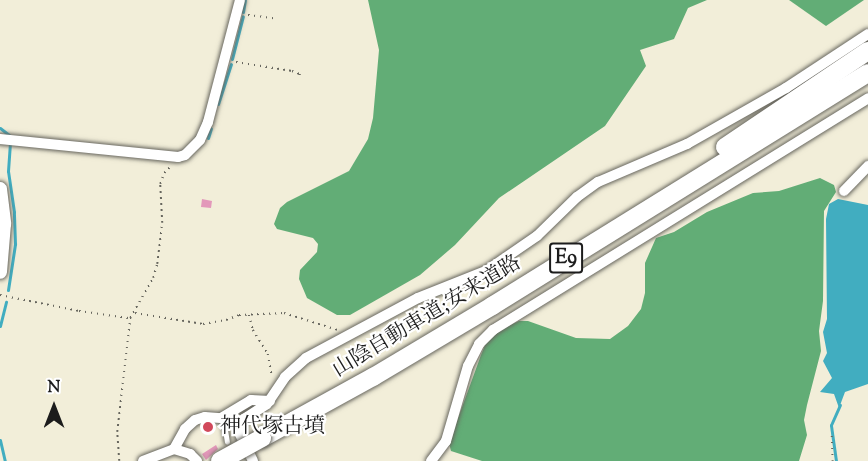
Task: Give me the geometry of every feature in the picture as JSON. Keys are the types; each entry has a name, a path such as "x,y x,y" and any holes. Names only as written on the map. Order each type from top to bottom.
{"highway":[{"path":"612,229 729,144 868,51"},
{"name":"山陰自動車道;安来道路","path":"220,461 403,359 868,74"},
{"path":"697,177 733,160 868,84"}],"main road":[{"path":"0,189 4,224 0,272"}],"street":[{"path":"0,139 177,157 194,149 201,141 226,60 240,0"},
{"path":"253,461 242,440 242,424 246,416 270,400 295,367 346,335 438,288 486,271 537,236 577,197 598,182 687,144 786,88 868,34"},
{"path":"431,461 446,441 468,366 479,344 493,330 868,98"},
{"path":"844,191 868,166"},
{"path":"174,449 185,429 195,420 223,417 251,400 270,400"},
{"path":"143,461 174,449 190,454 197,461"}],"lane":[{"path":"223,417 227,442"}],"path":[{"path":"238,13 274,18"},
{"path":"226,60 292,71 300,74 300,79"},
{"path":"119,461 118,426 130,318 153,278 162,223 162,177 177,157"},
{"path":"0,295 78,311 130,318"},
{"path":"134,312 203,324 249,314 291,315 343,331 346,335"},
{"path":"249,314 253,330 268,354 276,390"},
{"path":"832,436 833,461"}],"green space":[{"path":"368,0 707,0 688,8 674,39 640,50 646,66 605,126 499,198 455,245 420,275 350,315 337,315 307,298 299,279 300,270 317,252 318,244 313,238 277,229 274,224 280,208 287,202 349,171 368,139 373,118 379,50"},
{"path":"789,0 864,0 826,26"},
{"path":"820,178 834,185 836,192 824,211 823,301 819,331 821,351 804,420 807,435 799,461 482,461 451,451 449,443 481,355 486,343 497,331 519,321 528,321 576,338 610,339 628,326 641,309 645,293 645,263 656,238 674,232 707,212 753,193 779,191"}],"water":[{"path":"838,199 868,205 868,384 845,392 839,408 834,394 820,392 832,378 823,361 827,353 823,332 827,319 826,219 829,204"}],"building":[{"path":"202,199 212,201 211,208 201,207"},
{"path":"216,445 218,449 206,460 202,454"}],"waterway":[{"path":"243,12 245,0"},
{"path":"232,59 243,16"},
{"path":"218,104 231,64"},
{"path":"0,128 9,135"},
{"path":"208,138 211,128"},
{"path":"8,290 15,244 14,212 8,171 10,144"},
{"path":"0,326 6,302"},
{"path":"836,461 831,425 840,405"},
{"path":"0,440 5,461"}],"place":[{"name":"神代塚古墳","path":"208,427"}]}
